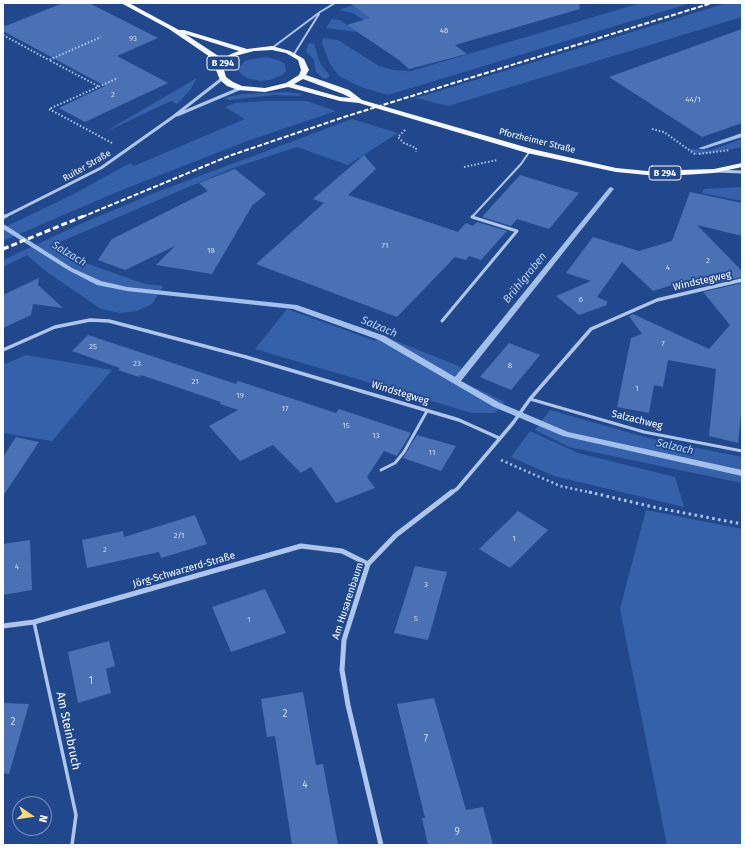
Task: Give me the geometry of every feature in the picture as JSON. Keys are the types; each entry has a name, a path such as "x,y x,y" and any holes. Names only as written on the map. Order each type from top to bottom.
{"main road":[{"name":"B 294","path":"124,3 171,28 223,62"},
{"name":"B 294","path":"171,28 246,51"},
{"name":"B 294","path":"294,54 272,48 246,51 233,55 223,62 220,70 223,78 230,84 241,88 265,90 288,85 302,76"},
{"path":"294,54 301,59 304,64 305,70 302,76"},
{"name":"Pforzheimer Straße","path":"302,76 346,92 359,101"},
{"name":"Pforzheimer Straße","path":"288,85 340,99 359,101 530,151 616,170 647,173 683,173 742,168"}],"street":[{"name":"Ruiter Straße","path":"3,217 101,168 173,117 223,78"},
{"name":"Ruiter Straße","path":"173,117 241,88"},
{"name":"Windstegweg","path":"3,350 55,327 90,320 109,321 246,357 459,420 499,438 513,423 530,399 591,329 657,300 742,280"},
{"name":"Am Husarenbaum","path":"381,845 348,705 342,670 344,640 368,564 396,535 457,489 499,438"},
{"name":"Jörg-Schwarzerd-Straße","path":"3,626 34,622 301,546 342,551 368,564"}],"lane":[{"path":"272,48 320,12 335,3"},
{"path":"294,54 320,12"},
{"path":"442,321 518,231 472,217 521,164 530,151"},
{"name":"Salzachweg","path":"530,399 644,432 742,451"},
{"path":"381,470 395,462 404,452 427,411"},
{"name":"Am Steinbruch","path":"34,622 76,815 72,845"}],"path":[{"path":"3,35 98,87"},
{"path":"49,60 101,38"},
{"path":"118,78 49,109 127,150"},
{"path":"407,128 398,137 404,144 416,148 416,152"},
{"path":"652,129 664,132 696,154"},
{"path":"464,167 500,159"},
{"path":"486,454 560,486 653,507 742,524"}],"shaded area":[{"path":"641,3 691,3 388,95 361,87 339,76 330,64 322,43 323,38 338,40 379,66 393,70 410,71 401,74"},
{"path":"727,3 742,3 742,17 448,106 416,98"},
{"path":"353,5 387,30 382,32 353,13 339,10"},
{"path":"332,19 340,20 357,32 326,28"},
{"path":"309,43 314,44 320,63 330,76 326,79 316,72 314,60 306,51"},
{"path":"267,57 285,64 286,71 282,75 270,80 261,81 247,78 239,72 239,68 245,61"},
{"path":"197,78 190,90 177,104 171,101 103,133"},
{"path":"285,92 303,94 299,96 274,95 229,100 224,98 242,94"},
{"path":"306,101 336,111 247,141 117,192 3,241 3,228 72,195 130,163 134,166 245,119 225,107 235,103"},
{"path":"352,119 398,133 348,165 297,147 233,168 60,242 77,260 145,284 163,286 152,304 137,311 120,313 101,309 47,272 27,255 3,267 3,260 87,221 157,192"},
{"path":"742,139 742,147 733,149 696,155 688,149 711,150"},
{"path":"742,187 742,201 702,193 704,189"},
{"path":"287,309 375,341 381,335 461,367 461,381 505,402 495,413 472,413 255,349"},
{"path":"26,355 112,370 52,441 3,433 3,365"},
{"path":"550,410 648,438 742,457 742,483 569,447 535,430"},
{"path":"530,431 578,453 675,477 684,507 554,476 511,457"},
{"path":"646,510 742,529 742,845 667,845 620,609"}],"building":[{"path":"63,3 89,3 158,38 117,56 168,83 85,122 59,108 105,86 3,31 3,27"},
{"path":"350,3 579,3 580,9 455,45 467,54 409,69 399,60 347,25 370,18"},
{"path":"742,29 742,123 702,137 609,77"},
{"path":"364,155 376,169 348,195 458,232 466,223 473,226 477,222 507,231 481,260 469,256 466,260 455,257 397,317 256,264 324,203 313,199"},
{"path":"235,169 266,194 252,206 212,274 156,265 175,246 125,270 98,260 112,239 208,191 199,183"},
{"path":"520,175 579,193 549,229 517,219 511,226 482,217"},
{"path":"690,192 742,203 742,236 697,225 742,271 742,277 698,287 692,279 653,291 622,262 597,297 608,302 606,304 607,305 579,315 556,296 591,281 566,273 593,237 639,251 672,241"},
{"path":"39,278 38,285 63,308 33,304 31,315 3,328 3,295"},
{"path":"742,283 742,405 738,443 709,436 716,369 668,360 663,387 654,385 649,413 617,407 631,338 642,334 629,316 633,314 709,349 730,325 703,292"},
{"path":"88,335 236,384 238,381 336,413 339,409 411,433 397,456 384,451 367,477 375,488 336,503 311,467 301,473 273,445 240,461 209,426 238,410 220,404 221,402 141,375 139,377 118,370 120,368 72,351"},
{"path":"509,343 540,355 511,390 480,377"},
{"path":"417,435 456,446 441,471 403,458"},
{"path":"16,437 39,442 3,496 3,457"},
{"path":"518,511 548,530 510,568 479,549"},
{"path":"195,515 207,544 161,558 159,552 87,568 82,540 123,531 124,537"},
{"path":"30,540 32,590 3,595 3,544"},
{"path":"415,566 447,572 428,640 394,633"},
{"path":"265,589 286,633 231,652 212,607"},
{"path":"109,641 115,666 106,669 111,693 78,703 68,652"},
{"path":"303,692 316,765 323,764 338,845 292,845 275,736 267,737 261,699"},
{"path":"434,698 466,810 483,807 493,845 428,845 422,818 425,818 397,704"},
{"path":"3,703 29,704 9,774 3,773"}],"waterway":[{"name":"Brühlgraben","path":"702,148 742,135"},
{"name":"Brühlgraben","path":"456,381 611,189"},
{"name":"Salzach","path":"3,226 70,269 99,283 127,289 294,307 382,338 456,381"},
{"name":"Salzach","path":"456,381 497,405 566,434 742,473"}],"railway":[{"path":"82,217 229,156 344,117 712,3"},
{"path":"3,249 84,216"}]}
